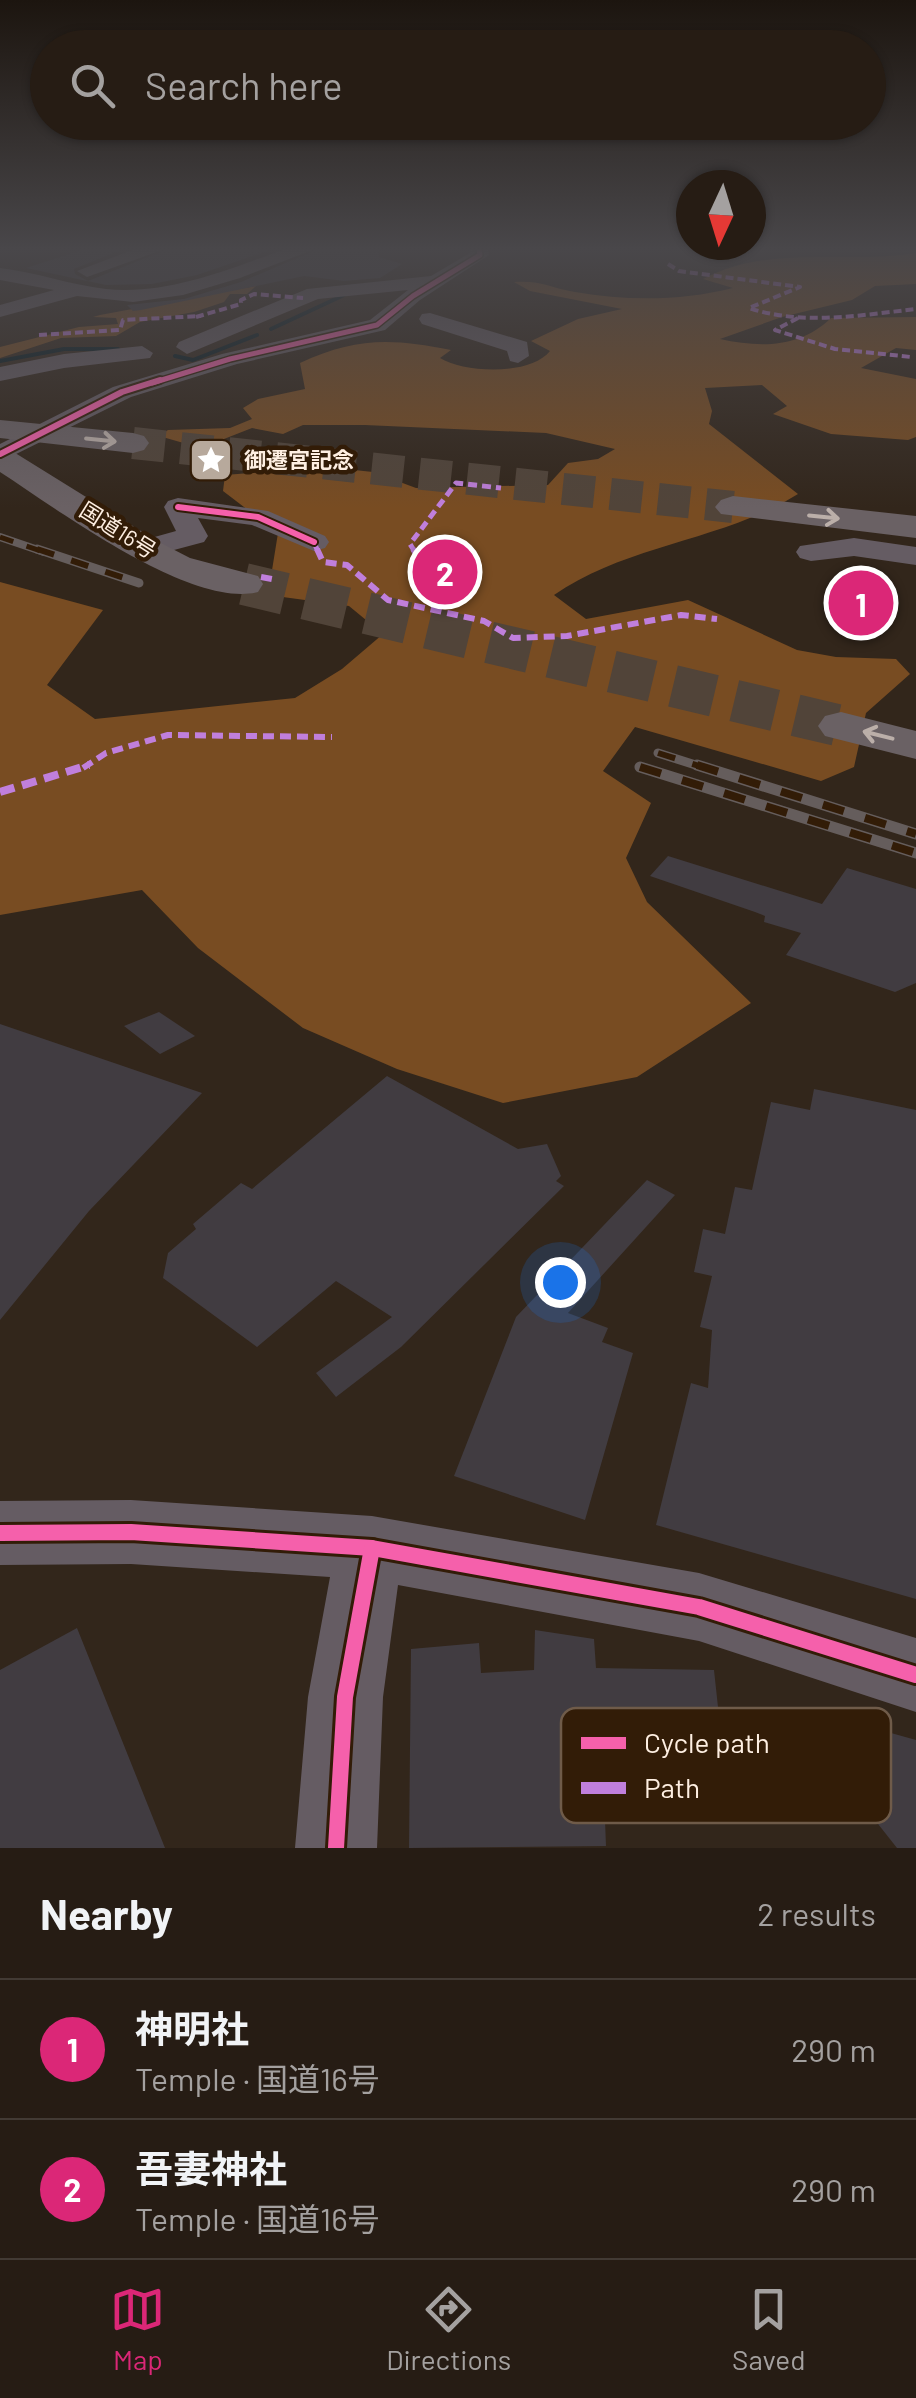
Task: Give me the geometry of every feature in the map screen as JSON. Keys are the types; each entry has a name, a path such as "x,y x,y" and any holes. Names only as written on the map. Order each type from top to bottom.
{"highway":[{"path":"0,429 133,443"},
{"path":"0,444 4,447 0,455"},
{"name":"国道16号","path":"0,455 178,566 244,584"},
{"path":"732,507 916,527"},
{"path":"841,726 916,745"}],"street":[{"path":"150,335 134,348 152,355 211,364"},
{"path":"0,374 47,364 152,355 204,335"},
{"path":"0,455 122,392 293,335"},
{"path":"482,335 519,347 518,356"},
{"path":"144,548 193,536 178,507 258,516 314,542"},
{"path":"812,552 854,547 916,556"},
{"path":"0,1533 131,1532 372,1548 699,1607 916,1675"},
{"path":"336,1848 338,1779 351,1666 360,1593 372,1548"}],"shaded area":[{"path":"46,335 117,335 61,338 0,358 0,347"},
{"path":"543,335 731,335 720,339 765,344 805,335 916,335 916,350 896,348 861,368 916,379 916,437 908,440 831,434 773,414 787,406 762,385 705,388 712,411 709,424 798,494 739,522 613,564 554,595 586,619 688,600 797,650 836,657 896,659 910,674 866,713 854,767 821,781 635,727 603,771 651,803 626,858 647,902 751,1003 637,1077 503,1103 397,1069 303,1028 198,948 142,890 0,915 0,582 103,610 47,685 95,719 295,698 342,669 383,634 349,606 268,595 278,533 223,491 225,475 326,467 373,472 416,488 548,485 568,463 598,459 615,449 546,433 365,425 303,425 283,434 252,428 201,448 159,436 168,430 230,428 252,419 243,408 258,399 305,389 300,363 356,344 410,343 451,350 440,358 464,367 496,370 528,365 550,351 531,341"}],"building":[{"path":"668,856 822,904 847,868 916,889 916,983 895,992 786,955 801,933 764,922 765,916 755,912 650,876"},
{"path":"159,1012 195,1036 160,1054 124,1026"},
{"path":"0,1024 202,1093 89,1211 0,1320"},
{"path":"387,1076 518,1149 547,1144 561,1176 556,1181 564,1186 401,1347 336,1397 316,1373 392,1317 336,1281 257,1347 163,1278 168,1253 196,1229 193,1224 241,1183 252,1189"},
{"path":"814,1089 916,1110 916,1599 656,1525 691,1383 708,1388 712,1330 700,1327 712,1276 694,1272 703,1229 725,1234 735,1187 752,1190 771,1102 810,1110"},
{"path":"647,1180 675,1195 568,1313 608,1328 602,1342 633,1353 585,1520 454,1476 516,1317"},
{"path":"77,1628 165,1848 0,1848 0,1670"},
{"path":"535,1630 594,1639 596,1668 714,1670 718,1707 561,1708 561,1823 605,1823 606,1846 409,1848 411,1649 479,1643 481,1673 534,1670"},
{"path":"891,1733 916,1740 916,1848 897,1848 877,1823 891,1823"}],"waterway":[{"path":"175,356 193,360 256,335"},
{"path":"0,361 64,349 118,349"}],"tunnel":[{"path":"133,443 733,507"},
{"path":"244,584 841,726"}],"railway":[{"path":"0,537 44,552"},
{"path":"37,549 139,583"},
{"path":"658,753 705,768"},
{"path":"697,765 916,834"},
{"path":"640,767 916,853"}],"marked path":[{"path":"792,335 835,349 911,357"},
{"path":"425,587 423,565 410,544 456,483 501,488"},
{"path":"314,542 323,562 347,565 388,600 484,621 513,638 567,636 681,615 717,619"},
{"path":"261,577 272,579"},
{"path":"0,792 88,766 106,753 168,735 332,737"}],"cycle path":[{"path":"0,454 122,392 230,359 333,335"},
{"path":"178,507 258,517 314,542"},
{"path":"0,1533 131,1532 372,1548 699,1607 916,1675"},
{"path":"336,1848 345,1697 372,1548"}],"place":[{"name":"御遷宮記念","path":"211,460"},
{"name":"吾妻神社","path":"445,572"},
{"name":"神明社","path":"861,603"}]}
